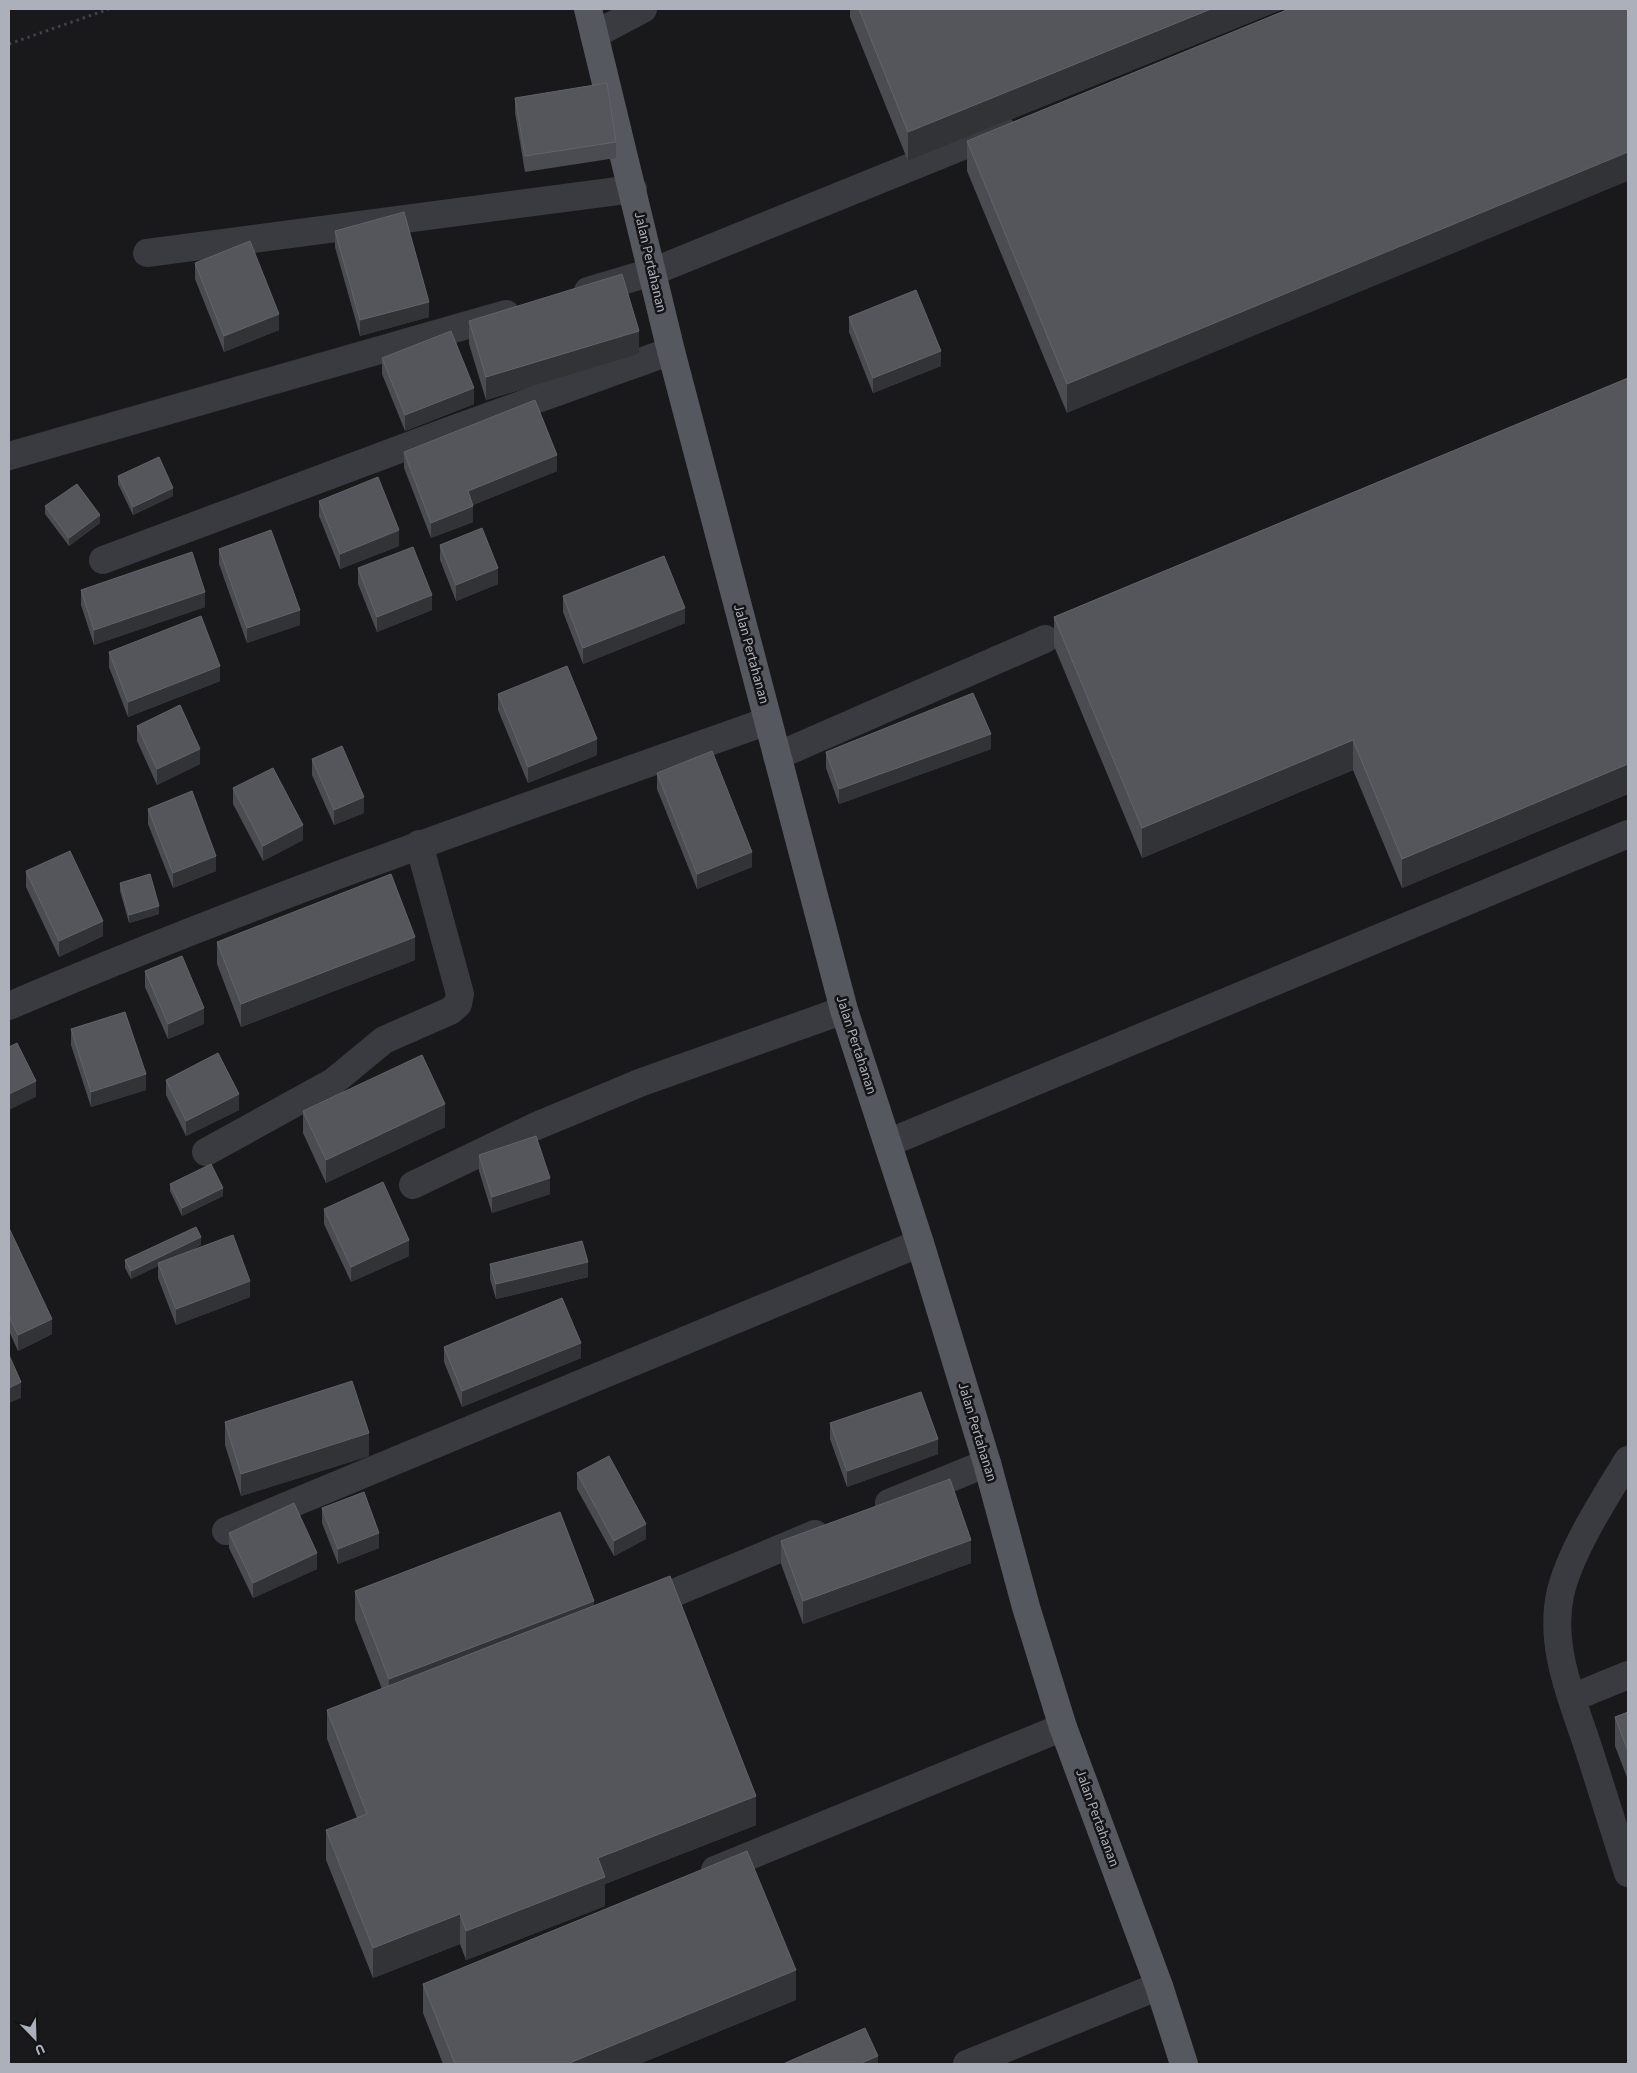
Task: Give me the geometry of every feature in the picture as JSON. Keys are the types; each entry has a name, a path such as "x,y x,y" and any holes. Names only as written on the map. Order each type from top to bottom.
{"main road":[{"name":"Jalan Pertahanan","path":"588,9 671,351 844,1010 920,1243 987,1463 1026,1607 1063,1727 1159,1986 1184,2064"}],"street":[{"path":"594,35 643,9"},
{"path":"565,297 652,272 1025,121"},
{"path":"147,253 633,189"},
{"path":"9,456 527,308"},
{"path":"103,560 451,430 671,351"},
{"path":"777,756 1045,639"},
{"path":"9,1006 120,959 419,844 768,721"},
{"path":"888,1143 1628,834"},
{"path":"206,1152 333,1082 384,1040 450,1011 458,1004 460,994 419,844"},
{"path":"414,1185 534,1127 642,1082 844,1010"},
{"path":"226,1531 920,1243"},
{"path":"1628,1460 1616,1494 1571,1563 1560,1594 1556,1622 1559,1646 1572,1698 1628,1873"},
{"path":"868,1512 987,1463"},
{"path":"657,1600 840,1524"},
{"path":"1572,1698 1628,1675"},
{"path":"688,1881 1063,1727"},
{"path":"967,2064 1159,1986"}],"path":[{"path":"9,44 109,9"}],"building":[{"path":"859,9 1211,9 908,132"},
{"path":"1289,9 1628,9 1628,152 1067,384 967,141"},
{"path":"607,83 616,142 525,156 515,98"},
{"path":"404,212 429,302 360,320 335,231"},
{"path":"250,241 279,314 224,336 195,263"},
{"path":"622,274 639,331 486,377 469,321"},
{"path":"916,290 941,351 873,378 849,317"},
{"path":"451,331 474,388 405,415 382,358"},
{"path":"1628,378 1628,764 1402,859 1353,740 1142,828 1054,617"},
{"path":"535,400 557,455 468,491 473,506 431,523 404,452"},
{"path":"159,457 173,488 133,507 118,476"},
{"path":"378,477 399,530 340,554 319,501"},
{"path":"77,484 100,515 69,538 45,506"},
{"path":"482,528 498,568 456,585 440,545"},
{"path":"271,530 300,610 247,628 219,549"},
{"path":"413,547 432,595 377,617 358,568"},
{"path":"192,552 205,592 94,630 81,590"},
{"path":"664,556 685,608 583,648 563,596"},
{"path":"201,616 220,666 128,702 109,652"},
{"path":"567,666 597,739 528,767 498,694"},
{"path":"973,693 991,734 839,789 826,752"},
{"path":"180,705 200,749 157,769 137,726"},
{"path":"342,746 364,797 334,810 312,759"},
{"path":"712,751 752,852 697,874 657,773"},
{"path":"273,768 303,825 263,846 233,788"},
{"path":"192,791 216,856 173,873 148,809"},
{"path":"70,851 103,921 59,941 26,871"},
{"path":"150,874 159,906 129,915 120,883"},
{"path":"391,874 415,937 241,1004 217,942"},
{"path":"182,956 204,1008 168,1024 145,971"},
{"path":"125,1012 146,1074 91,1092 71,1029"},
{"path":"17,1043 36,1081 9,1094 9,1047"},
{"path":"218,1053 239,1094 186,1121 166,1080"},
{"path":"422,1055 445,1104 326,1160 303,1111"},
{"path":"536,1136 550,1178 492,1197 479,1155"},
{"path":"211,1164 223,1188 182,1208 170,1184"},
{"path":"383,1182 409,1240 351,1267 324,1209"},
{"path":"196,1227 201,1237 131,1271 125,1260"},
{"path":"9,1228 52,1319 18,1335 9,1316"},
{"path":"233,1235 250,1281 176,1309 158,1263"},
{"path":"582,1241 588,1262 496,1284 490,1264"},
{"path":"562,1298 581,1343 462,1391 444,1347"},
{"path":"9,1355 21,1382 9,1388"},
{"path":"352,1381 369,1433 241,1474 225,1422"},
{"path":"921,1392 938,1439 847,1471 830,1423"},
{"path":"609,1456 646,1524 614,1541 577,1473"},
{"path":"950,1479 971,1540 803,1601 781,1541"},
{"path":"364,1492 379,1533 338,1549 322,1508"},
{"path":"294,1503 317,1553 253,1583 229,1533"},
{"path":"560,1512 594,1601 389,1679 355,1591"},
{"path":"670,1576 756,1796 598,1858 605,1877 466,1931 460,1914 373,1948 326,1830 367,1814 327,1710"},
{"path":"1628,1712 1628,1751 1615,1717"},
{"path":"747,1851 796,1970 567,2064 455,2064 423,1984"},
{"path":"865,2028 878,2056 859,2064 783,2064"}]}
